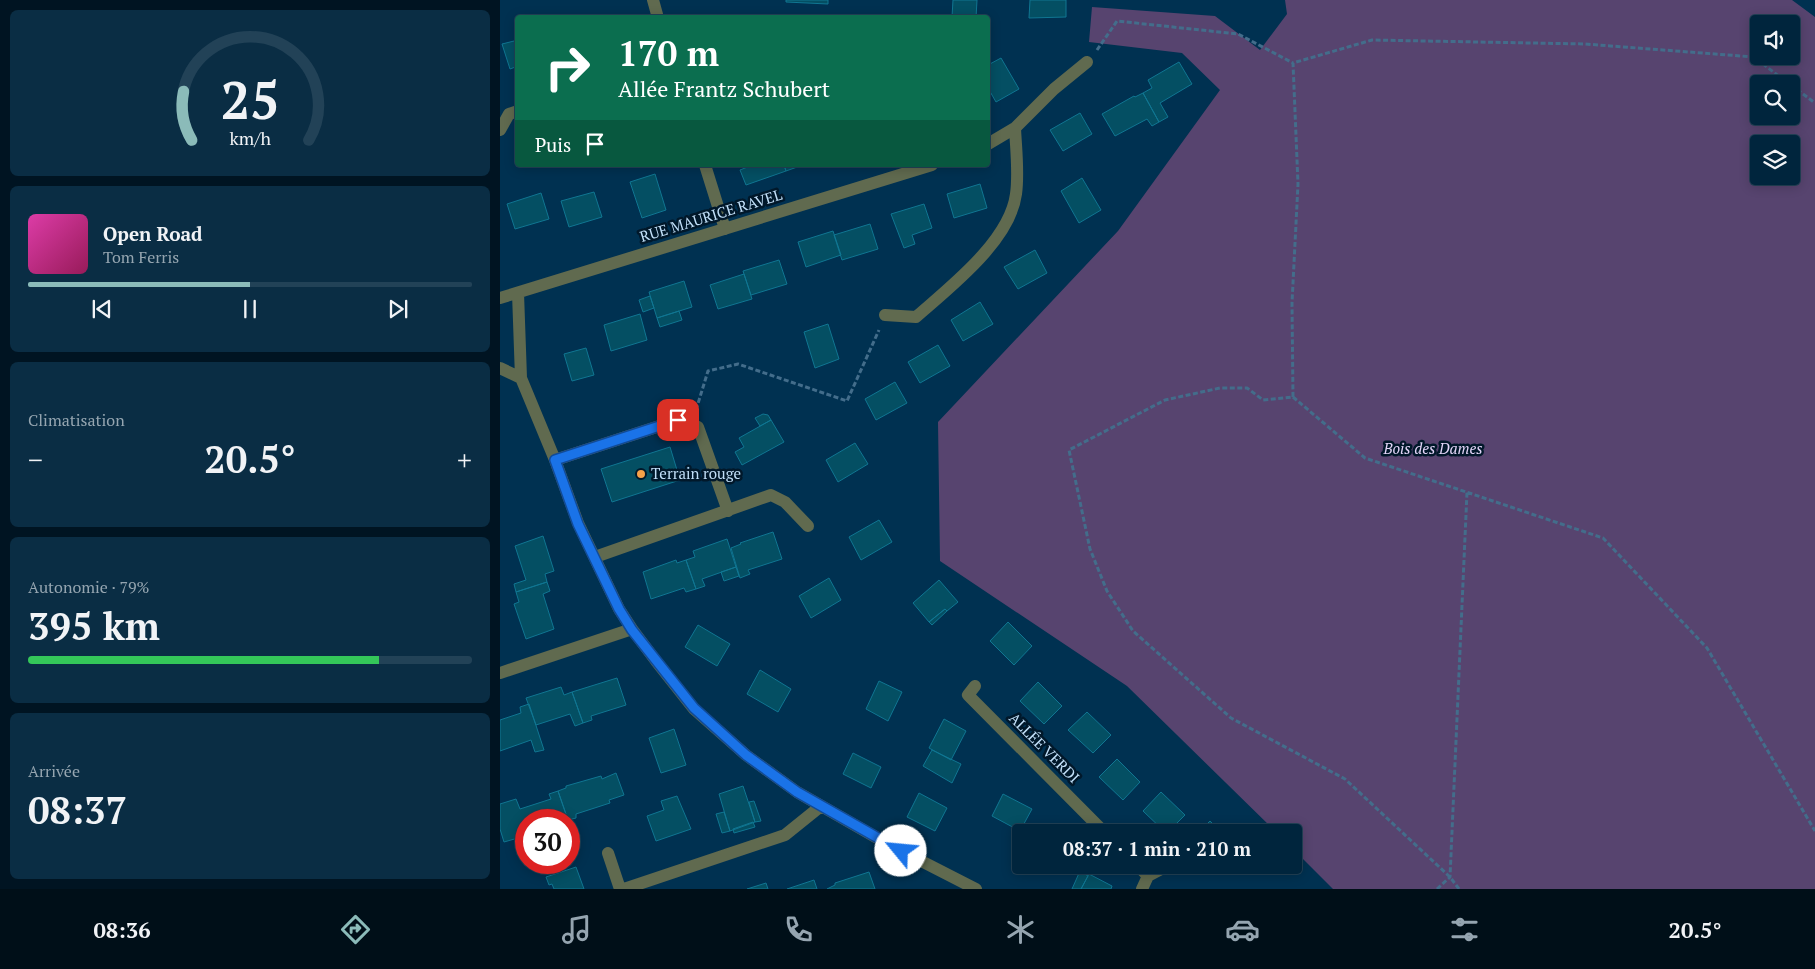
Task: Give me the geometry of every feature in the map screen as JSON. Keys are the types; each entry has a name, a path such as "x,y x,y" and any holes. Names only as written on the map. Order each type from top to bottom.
{"street":[{"path":"653,0 657,15"},
{"path":"990,143 1015,128 1054,89 1088,62"},
{"path":"500,130 508,114 515,112"},
{"path":"885,315 916,317 979,261 1006,222 1016,195 1015,128"},
{"path":"706,167 725,230"},
{"name":"RUE MAURICE RAVEL","path":"500,298 926,167"},
{"path":"518,293 521,378 555,460 578,524 619,609 632,630 694,708 746,755 797,792 821,806 886,843 976,889"},
{"path":"500,368 521,378"},
{"path":"555,460 678,420 698,427 728,511"},
{"path":"595,557 771,495 785,502 808,526"},
{"path":"500,672 632,630"},
{"name":"ALLÉE VERDI","path":"975,686 968,695 1096,824"},
{"path":"624,889 785,835 821,806"},
{"path":"608,853 620,889"},
{"path":"1142,889 1148,876 1152,874"}],"path":[{"path":"1088,62 1117,22 1238,34 1293,62 1372,40 1585,44 1754,57 1778,75"},
{"path":"1293,62 1298,184 1292,303 1293,397"},
{"path":"1800,92 1815,103"},
{"path":"691,425 708,371 738,364 847,401 885,315"},
{"path":"1459,889 1450,877 1345,780 1231,718 1133,631 1107,591 1090,549 1069,450 1165,400 1220,388 1247,388 1263,400 1293,397 1364,458 1602,538 1708,648 1815,831"},
{"path":"1437,889 1450,877 1467,492"}],"green space":[{"name":"Bois des Dames","path":"1285,0 1792,0 1815,17 1815,889 1333,889 1302,858 1302,824 1268,824 1127,686 940,561 938,422 1118,231 1220,90 1182,53 1089,42 1092,7 1215,16 1260,50 1287,14"}],"building":[{"path":"786,0 828,0 828,4 786,2"},
{"path":"953,0 977,0 976,15 952,15"},
{"path":"1030,0 1066,0 1066,17 1029,18"},
{"path":"515,41 515,67 510,69 502,44"},
{"path":"1001,58 1019,89 996,102 990,92 990,64"},
{"path":"1179,62 1192,84 1160,103 1168,117 1159,122 1143,93 1152,88 1148,80"},
{"path":"1143,93 1159,122 1152,126 1147,119 1115,136 1102,114"},
{"path":"1080,113 1092,134 1063,151 1050,130"},
{"path":"748,167 785,167 786,171 746,185 740,170"},
{"path":"785,167 797,167 786,171"},
{"path":"655,174 666,210 642,218 630,182"},
{"path":"1082,178 1101,210 1079,223 1061,191"},
{"path":"980,184 987,208 954,218 947,194"},
{"path":"594,192 602,217 569,227 561,201"},
{"path":"541,193 549,219 515,229 507,204"},
{"path":"924,204 932,228 912,235 915,244 904,248 891,214"},
{"path":"870,224 878,249 842,260 834,235"},
{"path":"833,231 841,255 806,267 798,242"},
{"path":"1035,250 1047,273 1018,289 1004,267"},
{"path":"779,260 787,284 751,295 743,271"},
{"path":"744,274 752,299 718,309 710,285"},
{"path":"684,281 692,307 657,318 649,292"},
{"path":"650,296 654,308 643,312 639,300"},
{"path":"980,302 993,324 963,341 951,320"},
{"path":"679,311 682,320 660,327 657,318"},
{"path":"640,314 647,340 611,351 604,325"},
{"path":"828,324 839,359 815,368 804,332"},
{"path":"938,345 950,366 920,383 908,362"},
{"path":"586,348 594,375 572,381 564,354"},
{"path":"895,382 907,403 876,420 865,399"},
{"path":"763,414 768,415 771,420 760,426 755,418"},
{"path":"771,420 784,442 742,465 735,452 744,447 739,438"},
{"path":"855,443 868,464 838,482 826,460"},
{"name":"Terrain rouge","path":"670,447 680,480 612,502 601,469"},
{"path":"879,520 892,542 861,560 849,537"},
{"path":"773,532 782,559 748,570 750,574 740,578 731,548"},
{"path":"543,536 554,571 545,574 547,582 516,592 514,584 526,580 515,546"},
{"path":"727,539 736,567 702,579 705,586 696,589 686,560 695,557 693,551"},
{"path":"676,560 677,563 686,560 696,589 686,592 684,588 651,599 643,572"},
{"path":"736,567 739,576 724,581 721,572"},
{"path":"829,578 841,600 811,618 799,596"},
{"path":"939,580 958,602 947,611 945,609 929,622 913,603"},
{"path":"547,582 550,591 543,594 554,629 526,639 514,604 519,602 516,592"},
{"path":"945,609 947,611 932,625 929,622"},
{"path":"1008,622 1032,646 1014,665 990,641"},
{"path":"698,625 730,644 717,666 685,647"},
{"path":"760,670 791,689 778,712 747,694"},
{"path":"617,678 626,705 591,716 592,720 583,723 572,692"},
{"path":"879,681 902,692 888,721 866,709"},
{"path":"1038,682 1062,706 1044,724 1020,701"},
{"path":"561,687 564,695 572,692 583,723 575,726 570,714 536,725 526,698"},
{"path":"529,704 544,750 535,752 531,740 500,751 500,720 521,713 520,707"},
{"path":"1087,712 1111,735 1093,753 1068,730"},
{"path":"944,719 966,731 951,760 929,748"},
{"path":"674,729 686,765 661,773 649,738"},
{"path":"932,750 961,764 952,783 923,766"},
{"path":"853,753 881,767 871,788 843,774"},
{"path":"1117,759 1140,782 1123,800 1099,777"},
{"path":"616,773 624,795 609,800 610,803 580,813 580,809 564,809 558,791 566,788 566,786 601,776 602,779"},
{"path":"743,786 755,822 730,831 719,794"},
{"path":"558,791 564,809 520,809 551,799 549,794"},
{"path":"1161,792 1185,815 1176,824 1157,824 1143,811"},
{"path":"919,793 947,808 935,831 907,817"},
{"path":"1003,794 1032,809 1024,824 1012,824 1012,827 992,816"},
{"path":"677,796 691,829 656,841 647,816 664,810 661,801"},
{"path":"516,799 520,809 515,809 515,839 504,842 500,829 500,804"},
{"path":"754,801 761,821 755,822 749,802"},
{"path":"724,812 730,831 722,833 716,814"},
{"path":"753,822 755,827 734,833 733,829"},
{"path":"869,872 875,889 827,889 835,885 835,883"},
{"path":"555,874 579,874 584,889 554,889 552,884 549,885 546,877"},
{"path":"1079,874 1088,876 1081,889 1072,889"},
{"path":"1089,874 1112,886 1111,889 1081,889"},
{"path":"814,880 817,889 787,889"},
{"path":"766,883 768,889 747,889"}],"place":[{"name":"Terrain rouge","path":"641,474"}],"route":[{"path":"678,420 555,460 578,524 619,609 632,630 694,708 746,755 797,792 901,851"}]}
